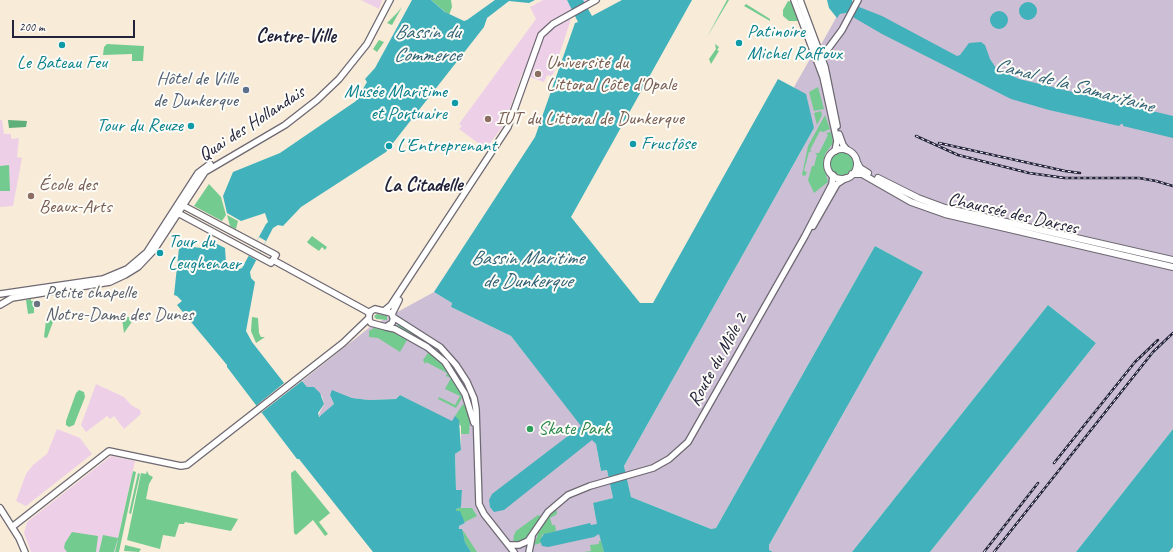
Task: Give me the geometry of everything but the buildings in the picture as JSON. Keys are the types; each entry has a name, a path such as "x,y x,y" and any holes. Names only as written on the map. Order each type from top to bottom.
{"main road":[{"name":"Quai des Hollandais","path":"336,80 365,42 387,0"},
{"name":"Quai des Hollandais","path":"180,205 199,175 281,126 336,80 368,44 390,0"},
{"path":"385,310 391,305 508,127 541,35 548,27 596,0"},
{"path":"794,0 812,37"},
{"path":"800,0 819,58 841,140 847,150 854,155 857,162 852,174 846,178 838,178 828,169 828,161 830,156 836,150 838,143 819,58"},
{"path":"819,58 841,32 858,1"},
{"path":"836,150 847,150"},
{"name":"Chaussée des Darses","path":"857,162 859,167 865,172 938,206 1173,260"},
{"name":"Chaussée des Darses","path":"852,174 864,175 911,202 941,213 1173,267"},
{"name":"Route du Môle 2","path":"529,552 532,536 542,518 561,499 577,490 634,474 664,463 692,438 805,236 832,184 833,175"},
{"name":"Route du Môle 2","path":"805,236 817,219 837,184 846,178"},
{"path":"0,300 1,294 12,296 112,281 138,267 153,247 180,205 264,248 273,259 369,316 374,324"},
{"path":"176,212 259,257 273,259"},
{"path":"386,327 392,324 395,306 438,239 443,227"},
{"path":"0,304 12,296"},
{"path":"343,343 375,308 385,310 440,347 464,376 476,403 479,504 484,514 514,552"},
{"path":"12,527 107,452 113,451 185,466 343,343 368,326 374,324 395,329 432,351 445,362 459,382 470,407 476,441"},
{"path":"0,508 25,552"},
{"path":"509,545 523,544 532,536"}],"shaded area":[{"path":"361,0 382,0 379,9"},
{"name":"Université du Littoral Côte d'Opale","path":"543,0 589,0 572,10 570,22 553,74 551,76 547,75 544,82 522,74 505,123 486,149 459,129 462,126 459,124 536,19 530,7"},
{"path":"854,0 1173,0 1173,429 1076,552 930,552 1096,343 1048,305 852,552 773,552 769,550 769,545 923,272 875,246 716,528 711,529 631,497 624,466 814,128 794,87 810,59 813,59 837,16 843,13 848,14"},
{"path":"0,120 2,120 4,134 11,134 11,139 19,138 17,157 22,158 13,206 0,207"},
{"path":"434,292 452,303 451,307 511,336 596,444 601,471 607,470 613,498 593,504 604,552 471,552 459,529 459,526 465,523 460,511 462,490 456,491 455,454 461,450 461,426 400,395 396,399 369,400 352,398 334,391 330,395 334,404 322,416 318,416 324,404 322,396 307,387 302,381 370,327"},
{"path":"96,384 124,397 131,405 140,410 141,414 124,429 114,416 110,419 107,416 86,432 81,425"},
{"path":"57,429 80,438 92,454 26,506 16,501 26,474 33,465 47,454"},
{"path":"111,456 135,461 115,552 31,552 24,533 27,522"}],"green space":[{"path":"431,0 451,0 452,7 449,15"},
{"path":"727,0 729,0 707,37"},
{"path":"788,1 792,2 799,20 789,21 783,16 783,10"},
{"path":"746,4 770,19 770,21 744,6"},
{"path":"402,7 392,25 387,23 397,13"},
{"path":"379,40 384,42 377,52 373,49"},
{"path":"107,44 144,46 143,61 132,61 132,54 103,55 104,47"},
{"path":"715,44 719,47 717,50 719,51 711,64 709,59 716,49"},
{"path":"818,87 824,109 814,111 809,92"},
{"path":"821,111 822,115 817,125 814,113"},
{"path":"825,115 830,129 823,132 820,131 810,150 812,151 809,152 804,171 807,172 805,176 802,175 808,146"},
{"path":"8,120 27,121 26,127 9,128"},
{"path":"831,132 833,143 825,154 823,162 828,182 814,193 808,180 817,155 815,153 819,153 828,135 826,133"},
{"path":"842,152 847,153 853,159 853,169 847,175 842,176 837,175 831,169 830,164 831,159 837,153"},
{"path":"9,165 10,191 0,191 0,166"},
{"path":"209,184 221,197 226,215 222,221 194,206"},
{"path":"227,215 238,221 236,229 230,226"},
{"path":"312,236 327,247 325,250 322,247 319,251 307,242"},
{"path":"31,299 31,301 34,301 34,313 28,314 26,300"},
{"path":"377,314 387,316 387,320 376,319 374,316"},
{"path":"136,316 124,333 122,318"},
{"path":"252,317 258,318 259,333 261,337 265,337 256,343 251,331"},
{"path":"52,320 53,322 47,338 44,337 46,321"},
{"path":"399,323 421,335 418,340 396,328"},
{"path":"374,328 390,330 407,340 400,352 378,338 369,337 369,331"},
{"path":"430,344 445,353 459,373 455,374 429,346"},
{"path":"428,353 445,367 458,387 462,398 456,408 438,399 439,397 455,405 460,396 445,389 451,378 446,376 447,373 426,362 425,364 423,360"},
{"path":"79,390 84,392 85,397 74,425 69,427 66,425 66,421 76,393"},
{"path":"463,404 468,410 470,422 469,434 461,434 461,426 455,416"},
{"path":"295,470 330,513 319,522 328,534 325,536 313,520 296,535 294,533 291,473"},
{"path":"133,471 136,472 119,552 115,552"},
{"path":"147,471 149,475 153,477 149,484 146,499 238,519 231,531 185,522 184,524 179,524 175,537 163,535 160,549 127,540 141,473 146,474"},
{"path":"138,473 140,474 131,514 129,513"},
{"path":"461,506 461,508 472,508 477,516 465,522 456,511 456,509 460,508"},
{"path":"556,508 557,514 550,518 552,525 555,525 556,531 542,535 541,543 534,545 541,525"},
{"path":"538,515 541,516 527,539 513,542 516,531"},
{"path":"462,529 477,552 471,552 465,542"},
{"path":"72,532 98,536 96,552 67,552 64,548 65,543"},
{"path":"103,535 118,538 114,552 99,552"},
{"path":"599,541 601,541 604,552 583,552 591,551 590,545 599,544"},
{"path":"125,545 141,549 139,552 124,551"}],"water":[{"name":"Bassin du Commerce","path":"412,0 431,0 445,12 464,21 495,0 535,0 529,3 509,1 487,18 484,27 386,152 301,207 283,226 278,225 273,228 250,272 251,278 255,282 246,331 252,342 284,383 302,381 307,387 314,387 320,393 324,404 318,413 319,417 334,404 330,395 332,390 352,398 369,400 396,399 400,395 452,421 455,416 459,420 461,450 455,454 456,490 462,490 461,506 460,508 456,509 456,511 460,511 465,523 459,526 459,529 462,529 465,542 471,552 373,552 299,459 297,459 227,365 177,305 182,301 174,295 179,248 182,246 202,248 213,242 225,248 226,263 228,267 236,270 242,268 268,222 265,213 241,221 227,213 223,196 233,172 280,153 356,101 367,82 365,79 375,68"},
{"name":"Bassin Maritime de Dunkerque","path":"567,0 583,0 592,16 622,0 692,0 571,217 640,303 653,303 778,79 806,94 814,128 624,466 631,497 711,529 716,528 875,246 923,272 769,545 769,550 773,552 604,552 599,534 594,537 548,547 542,546 540,540 544,534 590,523 591,525 597,524 593,503 613,498 607,470 601,471 596,444 592,440 504,510 494,512 490,507 489,500 492,494 581,426 511,336 451,307 452,303 434,292 535,137 575,23 578,22"},
{"path":"827,0 852,0 854,5 882,16 957,56 960,55 969,43 981,42 985,45 990,59 996,68 1019,79 1173,116 1173,138 1123,126 1123,124 1119,126 1049,110 1011,99 882,34 846,13 840,14 837,18 829,8"},
{"path":"1028,2 1034,5 1037,11 1034,17 1028,20 1022,17 1019,11 1022,5"},
{"path":"999,11 1005,14 1008,20 1005,26 999,29 993,26 990,20 993,14"},
{"path":"1048,305 1096,343 930,552 852,552"},
{"path":"1173,429 1173,547 1169,552 1076,552"}],"pier":[{"path":"259,237 266,241 256,260 249,256"},
{"path":"302,381 262,412 257,405 284,383"}],"railway":[{"path":"916,136 958,155 1029,173 1065,178 1139,178 1173,186"},
{"path":"939,143 1080,173"},
{"path":"994,552 1153,352 1173,333"},
{"path":"1054,463 1135,362 1158,340"},
{"path":"984,552 1038,483"}],"place":[{"name":"Patinoire Michel Raffoux","path":"739,43"},
{"name":"Le Bateau Feu","path":"62,45"},
{"name":"Université du Littoral Côte d'Opale","path":"538,74"},
{"name":"Hôtel de Ville de Dunkerque","path":"246,90"},
{"name":"Musée Maritime et Portuaire","path":"455,103"},
{"name":"IUT du Littoral de Dunkerque","path":"488,119"},
{"name":"Tour du Reuze","path":"191,126"},
{"name":"Fructôse","path":"633,144"},
{"name":"L'Entreprenant","path":"389,146"},
{"name":"École des Beaux-Arts","path":"31,196"},
{"name":"Tour du Leughenaer","path":"160,253"},
{"name":"Petite chapelle Notre-Dame des Dunes","path":"37,304"},
{"name":"Skate Park","path":"530,429"}],"district":[{"name":"Centre-Ville","path":"296,37"},
{"name":"La Citadelle","path":"423,186"}],"water label":[{"name":"Canal de la Samaritaine","path":"1074,86"}]}
